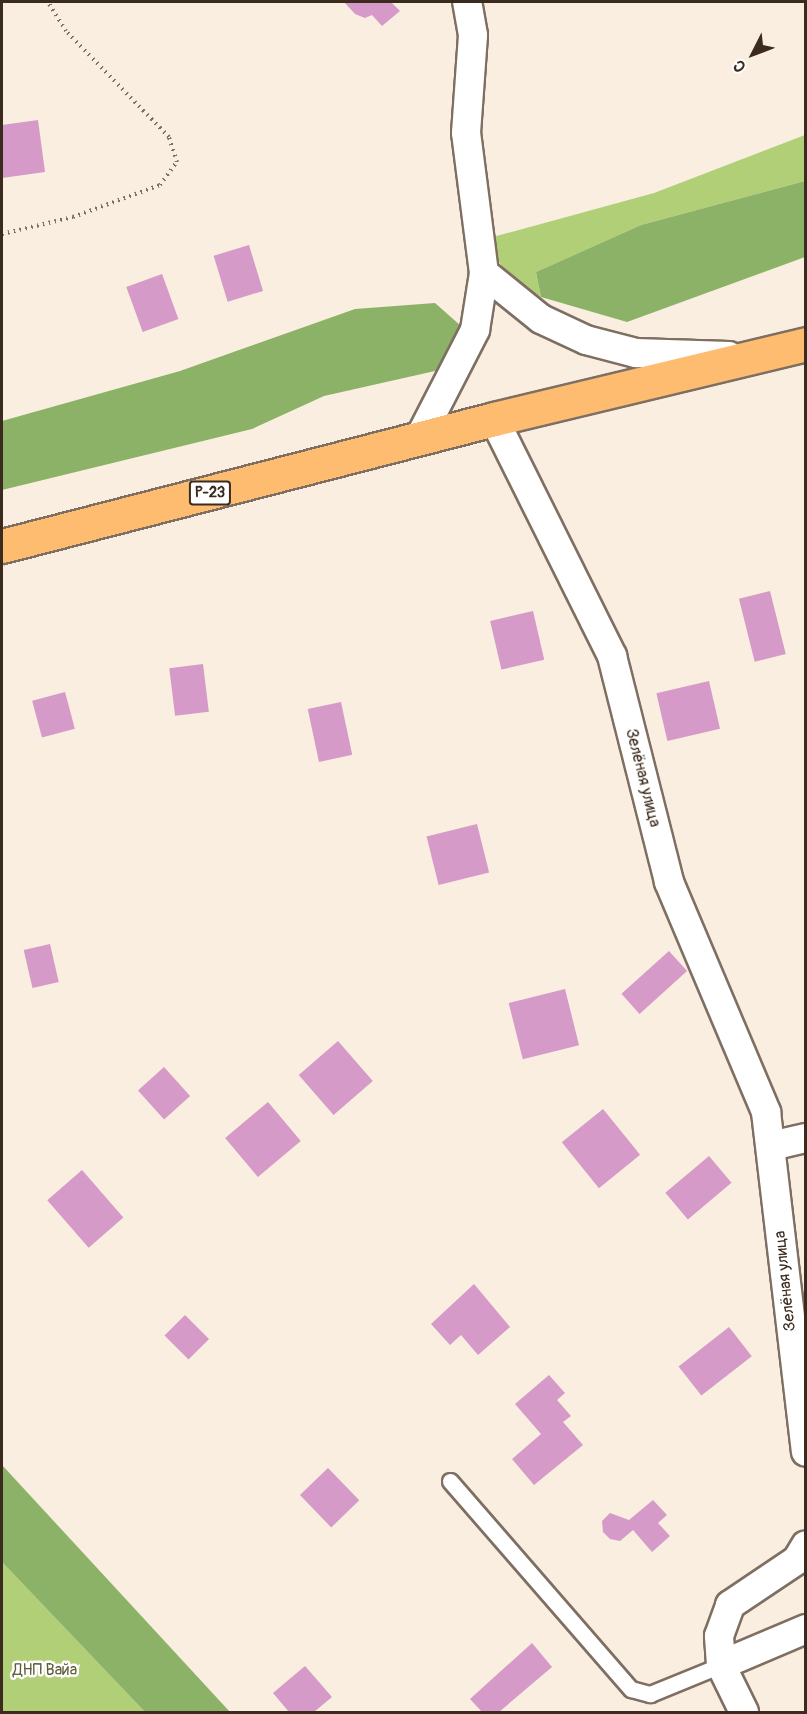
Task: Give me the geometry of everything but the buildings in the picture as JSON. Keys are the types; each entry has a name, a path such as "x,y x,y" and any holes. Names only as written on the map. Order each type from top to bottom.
{"main road":[{"name":"Р-23","path":"2,546 494,419 746,357 806,329"},
{"path":"746,357 806,344"}],"street":[{"path":"419,439 475,330 484,273 466,133 473,35 467,2"},
{"path":"484,273 541,319 586,340 636,353 746,357"},
{"name":"Зелёная улица","path":"494,419 612,656 669,882 766,1112 806,1452"},
{"path":"771,1146 806,1138"},
{"path":"744,1713 721,1665 718,1636 730,1605 796,1560 806,1545"},
{"path":"721,1665 806,1629"}],"lane":[{"path":"450,1481 631,1689 650,1694 721,1665"}],"path":[{"path":"2,234 73,217 160,186 177,162 169,137 66,31 48,2"}],"green space":[{"path":"805,135 805,181 641,225 536,272 541,297 506,274 497,258 493,237 654,193"},
{"path":"805,181 805,257 627,322 541,297 536,272 641,225"},
{"path":"435,303 461,326 453,360 435,371 324,396 252,429 2,490 2,421 180,371 355,309"},
{"path":"2,1465 230,1712 145,1712 2,1562"},
{"name":"ДНП Вайа","path":"2,1562 145,1712 2,1712"}]}
